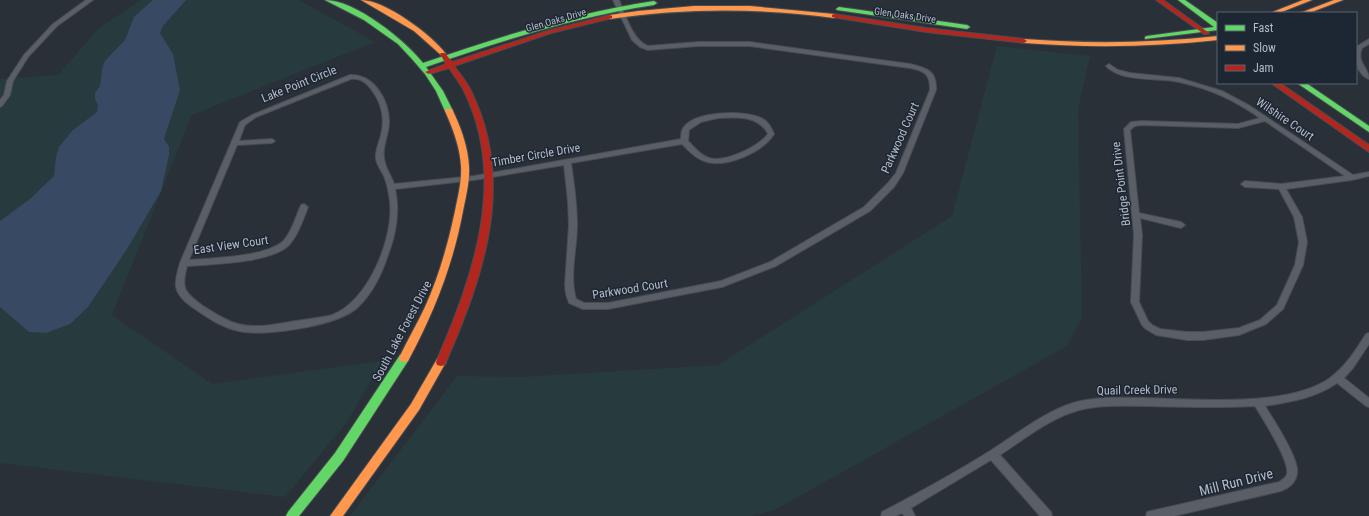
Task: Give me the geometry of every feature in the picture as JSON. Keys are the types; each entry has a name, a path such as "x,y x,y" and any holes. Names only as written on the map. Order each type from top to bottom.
{"main road":[{"name":"South Lake Forest Drive","path":"292,516 339,458 392,380 428,314 441,284 455,242 465,179 465,166 458,133 443,94 426,69 398,39 381,26 328,0"},
{"path":"336,516 416,406 446,352 476,275 482,252 487,222 489,175 484,136 481,124 467,90 438,48 417,31 393,15 364,0"},
{"name":"Glen Oaks Drive","path":"426,69 448,61 564,27 620,7 694,0"},
{"name":"Glen Oaks Drive","path":"744,0 796,4 1014,37 1053,45 1112,46 1171,44 1216,39"},
{"path":"1159,0 1216,39"},
{"path":"1181,0 1217,26"},
{"path":"1276,12 1309,0"},
{"path":"1306,12 1340,0"},
{"name":"Glen Oaks Drive","path":"620,7 756,7 785,9 929,30 1014,37 1098,39 1150,38 1203,31 1217,27"},
{"path":"1276,84 1369,149"},
{"path":"1302,84 1369,130"}],"street":[{"path":"0,105 7,95 8,84 15,71 35,45 55,25 90,0"},
{"name":"Parkwood Court","path":"567,160 572,192 573,222 568,289 572,301 583,306 594,307 691,290 722,284 761,269 850,220 876,202 898,173 933,90 933,79 929,73 910,66 750,44 698,44 648,48 642,46 634,39 620,7"},
{"path":"1357,53 1359,47 1369,41"},
{"path":"1357,58 1369,77"},
{"name":"Wilshire Court","path":"1109,66 1116,71 1130,75 1179,80 1206,86 1228,96 1266,119 1352,178"},
{"name":"Lake Point Circle","path":"350,77 361,77 375,90 385,112 385,128 380,158 392,187 393,218 390,235 381,262 366,294 351,309 335,317 271,329 239,329 219,320 186,297 180,288 184,263 236,143 242,124 249,118 330,84 350,77"},
{"path":"723,116 757,119 766,124 771,134 758,146 735,157 720,162 712,162 701,158 684,141 686,129 695,121 723,116"},
{"name":"Bridge Point Drive","path":"1266,119 1238,126 1142,123 1129,126 1126,132 1137,215 1138,258 1135,302 1141,317 1149,327 1167,334 1203,336 1239,331 1254,327 1270,317 1280,307 1299,265 1302,253 1301,224 1281,187"},
{"path":"236,143 272,141"},
{"name":"Timber Circle Drive","path":"392,187 465,179 567,160 684,141"},
{"path":"1245,184 1281,187 1352,178 1369,174"},
{"name":"East View Court","path":"184,263 256,255 274,251 288,241 304,207"},
{"path":"1137,215 1181,225"},
{"name":"Quail Creek Drive","path":"886,516 993,455 1052,416 1074,407 1098,402 1125,401 1258,403 1302,395 1325,386 1337,378 1353,362 1369,337"},
{"path":"1337,378 1369,403"},
{"name":"Mill Run Drive","path":"1151,516 1255,493 1281,486 1290,480 1293,472 1290,459 1276,431 1258,403"},
{"path":"993,455 1047,516"},
{"path":"903,506 910,516"}],"green space":[{"path":"141,0 299,0 375,42 192,115 112,315 212,384 382,361 347,422 285,497 0,463 0,79 58,75 99,28"},
{"path":"997,46 1090,56 1078,109 1082,317 1067,346 775,510 751,516 350,516 457,376 520,377 718,365 952,216"}],"water":[{"path":"153,0 186,0 163,26 160,33 173,54 180,90 164,139 169,147 169,155 161,191 127,249 88,307 70,324 46,333 29,332 0,307 0,221 30,199 54,176 56,157 59,147 73,130 97,112 98,105 95,99 95,93 100,86 102,69 105,61 125,40 134,17"}],"traffic: fast":[{"path":"328,0 366,19 384,30 400,43 415,57 428,73 449,111"},
{"path":"1181,0 1217,25"},
{"path":"424,65 566,20 624,7 654,3"},
{"path":"839,9 967,27"},
{"path":"1147,38 1217,28"},
{"path":"1302,84 1369,130"},
{"path":"292,516 339,457 404,358"}],"traffic: slow":[{"path":"364,0 406,23 426,37 443,54"},
{"path":"1276,12 1309,0"},
{"path":"1306,12 1340,0"},
{"path":"610,17 694,8 750,8 806,12 834,16"},
{"path":"1024,41 1121,45 1169,43 1217,38"},
{"path":"404,358 423,323 445,269 455,231 462,194 465,172 462,145 449,111"},
{"path":"336,516 415,407 441,362"}],"traffic: jam":[{"path":"1159,0 1206,33"},
{"path":"834,16 926,30 1024,41"},
{"path":"429,72 549,32 610,17"},
{"path":"441,362 472,285 482,246 488,206 489,167 482,128 467,90 443,54"},
{"path":"1276,84 1369,149"}]}
